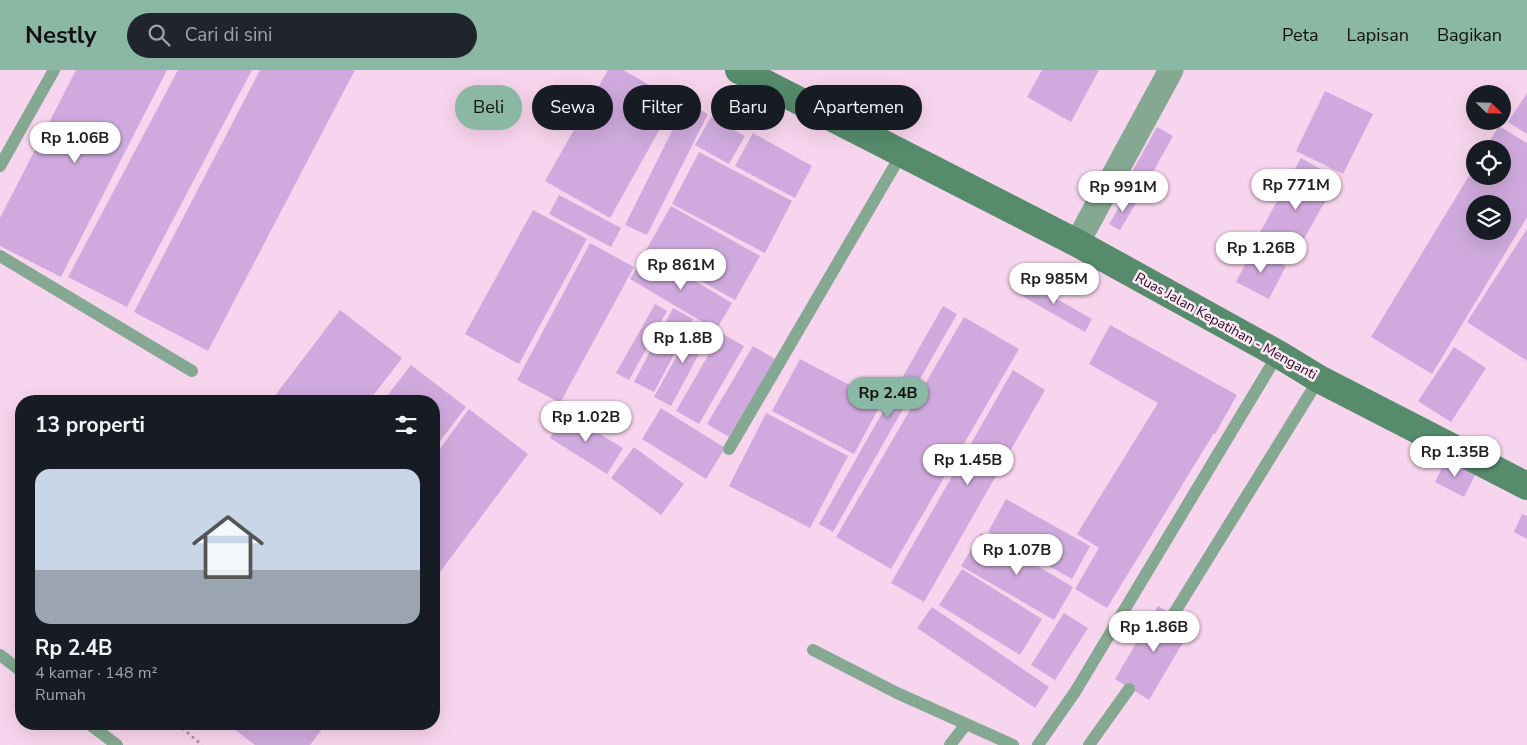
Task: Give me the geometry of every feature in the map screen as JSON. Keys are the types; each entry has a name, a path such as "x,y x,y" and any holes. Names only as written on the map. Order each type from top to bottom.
{"main road":[{"name":"Ruas Jalan Kepatihan - Menganti","path":"739,70 1077,243 1278,354 1319,379 1527,486"}],"street":[{"path":"1077,243 1171,70"}],"lane":[{"path":"0,166 54,70"},
{"path":"730,449 902,153"},
{"path":"0,256 192,372"},
{"path":"1038,745 1075,692 1278,354"},
{"path":"1173,615 1319,379"},
{"path":"813,650 856,673 1013,745"},
{"path":"0,655 15,666"},
{"path":"1089,745 1129,689"},
{"path":"950,745 966,724"},
{"path":"97,730 117,745"}],"path":[{"path":"184,730 202,745"}],"building":[{"path":"76,70 167,70 61,277 0,246 0,218"},
{"path":"178,70 252,70 127,307 68,277"},
{"path":"260,70 355,70 208,351 134,312"},
{"path":"608,70 623,70 650,85 623,85 623,130 659,130 610,218 545,181 574,130 613,130 613,85 599,85"},
{"path":"1042,70 1099,70 1071,122 1027,97"},
{"path":"1325,91 1373,114 1343,174 1296,151"},
{"path":"1527,93 1527,134 1511,124 1511,117"},
{"path":"701,110 708,114 701,128"},
{"path":"711,117 711,130 734,130 745,136 729,164 695,145"},
{"path":"1157,127 1173,136 1139,197 1123,188"},
{"path":"672,130 700,130 647,235 625,225"},
{"path":"1497,130 1506,130 1527,143 1527,217 1432,374 1371,337 1466,181 1466,185 1511,185 1511,140 1490,140"},
{"path":"753,133 812,166 795,198 735,166"},
{"path":"699,152 792,201 765,253 672,204"},
{"path":"1301,158 1338,179 1290,263 1254,243"},
{"path":"559,195 621,228 611,247 549,214"},
{"path":"1126,196 1136,203 1120,230 1109,224"},
{"path":"671,206 760,256 735,300 646,250"},
{"path":"533,210 587,239 519,364 465,334"},
{"path":"1527,229 1527,361 1467,322"},
{"path":"590,243 634,267 560,403 517,380"},
{"path":"1253,249 1286,266 1269,299 1236,282"},
{"path":"646,252 732,303 716,330 630,279"},
{"path":"1022,279 1092,319 1085,332 1015,292"},
{"path":"655,304 667,311 629,380 616,373"},
{"path":"943,306 957,314 833,532 819,524"},
{"path":"673,308 693,319 654,392 634,382"},
{"path":"340,310 402,358 374,395 276,395"},
{"path":"964,317 1019,349 891,569 836,537"},
{"path":"696,321 712,330 671,406 654,397"},
{"path":"1110,325 1237,395 1215,434 1107,608 1075,589 1099,548 1077,534 1158,403 1089,364"},
{"path":"721,333 744,346 699,424 676,411"},
{"path":"753,346 775,359 729,437 707,424"},
{"path":"1454,347 1486,368 1451,422 1418,401"},
{"path":"800,359 882,402 854,454 772,411"},
{"path":"411,365 466,407 440,441 440,395 388,395"},
{"path":"1013,370 1045,390 924,602 891,583"},
{"path":"661,408 725,448 706,479 642,439"},
{"path":"469,409 528,454 440,572 440,449"},
{"path":"565,413 623,448 607,474 550,438"},
{"path":"766,413 848,456 810,528 729,486"},
{"path":"634,447 684,484 661,515 611,478"},
{"path":"1446,460 1475,475 1464,497 1435,482"},
{"path":"1006,499 1090,546 1072,579 988,532"},
{"path":"1522,514 1527,516 1527,539 1514,532"},
{"path":"981,533 1073,587 1054,620 961,566"},
{"path":"962,569 1042,619 1020,655 939,605"},
{"path":"1158,606 1192,627 1149,700 1115,679"},
{"path":"932,607 1049,687 1035,708 917,628"},
{"path":"1064,613 1088,628 1055,680 1031,665"},
{"path":"235,730 321,730 310,745 255,745"}]}
